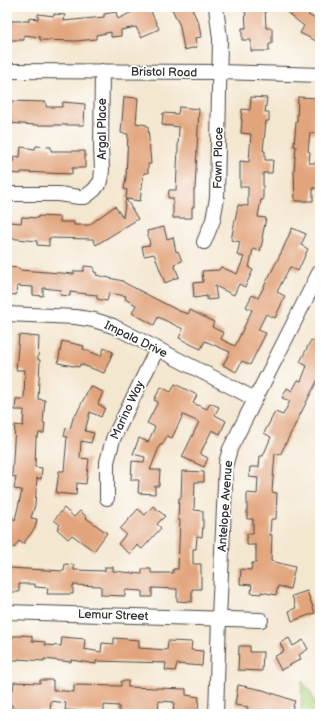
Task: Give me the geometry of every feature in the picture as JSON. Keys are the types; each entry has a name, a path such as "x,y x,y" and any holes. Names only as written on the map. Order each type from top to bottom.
{"street":[{"name":"Fawn Place","path":"204,242 213,220 217,198 220,34 216,7"},
{"name":"Bristol Road","path":"7,71 220,72 320,75"},
{"name":"Argal Place","path":"7,194 58,194 84,197 98,186 101,181 102,169 102,71"},
{"name":"Antelope Avenue","path":"216,714 226,463 230,449 320,271"},
{"name":"Impala Drive","path":"7,314 76,317 94,320 113,326 255,399"},
{"name":"Marino Way","path":"108,498 107,462 113,439 157,349"},
{"name":"Lemur Street","path":"7,612 261,620"}],"green space":[{"path":"302,681 310,691 319,714 297,714 301,710"}],"building":[{"path":"136,7 149,7 159,29 141,37 136,27 121,30 121,36 111,37 111,32 96,35 96,39 76,41 40,40 40,37 24,35 24,40 7,40 7,27 11,27 11,21 29,21 29,18 38,19 38,14 54,16 54,14 65,15 64,21 104,17 104,14 116,12 118,19 138,9"},
{"path":"171,7 191,7 199,24 201,37 195,38 197,47 184,50 180,26"},
{"path":"245,7 265,7 266,28 272,28 272,44 269,44 269,51 251,51 251,40 242,40 242,28 246,28"},
{"path":"280,7 315,7 308,15 320,21 320,43 300,33 304,26"},
{"path":"124,97 138,98 136,123 147,125 148,127 151,164 148,164 148,173 144,173 140,201 126,199 138,219 96,245 93,239 49,238 49,246 37,245 37,241 8,238 10,222 21,223 22,217 60,217 60,222 74,222 74,225 89,225 115,206 123,218 127,190 124,189 128,134 121,133"},
{"path":"251,97 267,98 265,112 269,112 269,121 266,121 263,151 265,151 265,160 273,160 272,173 263,173 263,200 261,200 258,217 266,218 260,251 253,249 249,268 253,270 245,287 239,284 234,295 215,286 217,299 207,300 207,296 194,298 193,283 203,282 202,271 219,270 221,267 237,274 244,257 237,255 240,242 231,240 238,205 248,206 248,187 240,187 240,161 249,162 251,134 241,133 241,119 242,109 250,110"},
{"path":"298,97 320,98 318,134 310,133 308,151 310,152 309,163 319,163 319,188 313,188 313,201 295,201 294,172 296,146 294,146"},
{"path":"9,101 46,102 46,107 62,107 63,102 85,104 84,125 35,125 8,123"},
{"path":"179,107 199,109 194,207 192,207 192,218 173,218 173,198 168,198 169,190 176,190 179,127 162,125 163,113 178,114"},
{"path":"36,146 51,147 51,151 85,151 85,168 72,168 72,174 9,173 10,162 13,162 14,156 20,157 21,147 35,149"},
{"path":"164,227 167,239 173,237 176,252 178,251 182,261 174,264 179,277 165,283 154,254 144,256 142,246 150,245 147,231"},
{"path":"292,228 306,234 301,245 308,249 298,271 290,267 277,292 285,296 275,318 266,314 258,330 266,333 250,365 242,361 236,372 223,365 230,352 205,341 201,349 192,345 179,338 183,329 158,317 154,325 132,313 136,305 125,299 126,296 109,293 107,301 97,299 97,295 70,292 70,296 60,295 61,290 43,288 43,296 33,295 33,287 17,286 16,295 7,294 8,267 19,268 19,270 74,274 74,271 84,271 84,266 94,267 94,272 97,273 96,275 123,281 179,311 188,314 190,310 214,322 212,327 224,333 221,339 235,346 252,310 246,307 252,295 258,298"},
{"path":"19,335 39,337 38,360 40,360 38,399 45,400 43,423 45,423 44,433 39,433 38,437 36,437 35,467 42,468 41,479 37,478 35,505 31,518 37,519 35,528 23,544 19,541 14,548 7,542 7,514 15,520 22,490 14,489 16,477 12,476 15,425 23,426 24,410 15,410 16,399 24,399 25,370 16,370"},
{"path":"311,340 320,345 320,375 280,455 275,453 272,492 277,493 276,519 271,519 271,561 295,567 290,589 278,586 276,595 261,592 261,594 251,593 252,585 240,584 241,569 251,570 252,563 256,563 256,545 247,545 247,534 253,534 253,519 247,519 247,493 257,494 258,478 249,477 250,467 259,467 260,456 263,456 271,437 264,433 275,412 283,415 290,401 282,398 287,388 292,391 298,380 301,381 307,366 300,362"},
{"path":"62,341 84,346 83,349 101,356 104,348 113,352 104,373 80,364 79,367 58,363"},
{"path":"175,384 197,395 193,403 207,409 210,403 219,407 215,415 226,421 220,434 212,430 200,454 208,458 204,467 182,457 199,422 183,415 172,438 167,436 162,445 160,445 150,470 160,470 159,486 155,486 155,494 138,493 139,480 131,480 132,461 144,462 145,457 133,454 139,438 148,442 155,427 147,423 158,402 154,400 161,387 171,392"},
{"path":"90,386 103,392 98,404 105,408 101,417 90,412 85,431 94,433 91,443 81,441 80,458 89,459 86,484 77,483 76,495 56,493 59,471 64,471 67,437 64,436 66,428 70,429 74,415 76,415"},
{"path":"182,471 204,472 204,482 195,482 194,510 203,511 203,525 202,537 197,536 196,549 193,549 193,564 201,564 201,589 192,589 192,602 177,601 177,589 152,588 152,597 142,597 142,591 125,590 125,596 101,595 101,586 73,585 73,594 47,594 48,588 35,587 35,584 19,584 19,592 8,592 9,568 64,571 65,564 74,565 74,570 105,571 105,567 113,567 113,571 142,574 142,569 151,569 151,573 173,573 173,569 178,569 180,520 178,520 179,498 181,498"},
{"path":"153,506 165,516 157,524 161,528 142,549 137,545 130,554 118,544 126,534 120,529 138,509 145,515"},
{"path":"64,508 74,517 80,511 87,517 86,518 107,533 94,551 72,535 68,539 57,529 60,525 54,520"},
{"path":"307,591 315,613 292,621 289,611 296,608 292,596"},
{"path":"8,636 32,636 32,641 45,642 45,645 61,646 62,637 85,639 84,649 101,652 102,643 114,644 114,638 139,640 139,648 167,650 168,641 192,642 191,650 203,651 202,666 177,664 175,671 165,670 166,663 96,661 96,664 71,660 71,662 44,659 44,661 18,659 7,660"},
{"path":"289,638 293,646 303,640 308,649 299,655 301,659 281,670 274,657 284,651 280,643"},
{"path":"239,646 250,646 250,652 263,652 262,671 238,670"},
{"path":"40,680 53,680 53,690 74,692 74,685 121,686 121,681 128,681 128,687 186,689 186,695 199,697 198,712 186,711 186,714 173,714 174,702 159,701 158,714 119,712 119,706 104,705 104,712 65,710 66,703 51,701 50,711 12,709 12,705 7,705 7,689 13,690 14,682 40,683"},
{"path":"238,685 263,690 295,701 290,714 246,714 248,707 235,705"}]}
